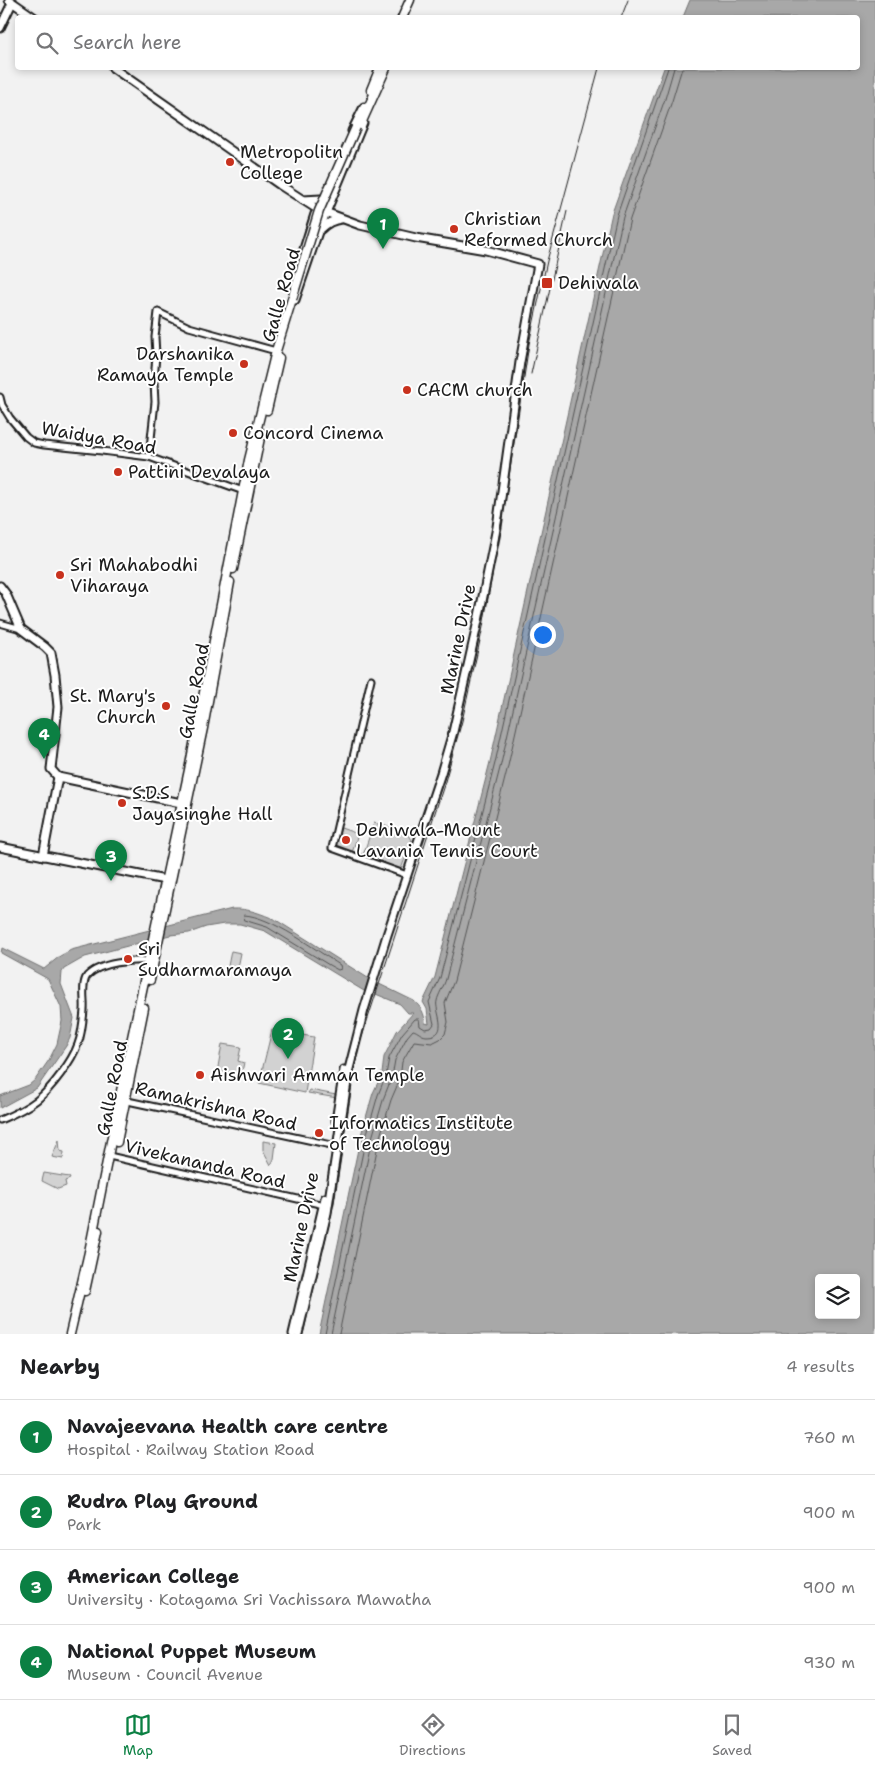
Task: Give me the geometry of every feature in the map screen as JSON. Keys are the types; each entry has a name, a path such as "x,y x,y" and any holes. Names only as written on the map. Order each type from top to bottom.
{"highway":[{"path":"403,15 410,0"},
{"path":"409,15 415,0"},
{"name":"Galle Road","path":"245,492 289,313 319,211 358,127 379,70"},
{"name":"Galle Road","path":"366,108 385,70"},
{"name":"Galle Road","path":"74,1334 89,1275 122,1100 245,492 276,351 289,313"},
{"name":"Galle Road","path":"168,879 181,803 220,622"},
{"name":"Galle Road","path":"70,1334 111,1156"}],"main road":[{"path":"0,28 11,1 31,15"},
{"path":"116,70 301,199 342,219"},
{"path":"310,226 320,199 366,108"},
{"path":"308,248 318,232 336,189 366,108"},
{"path":"327,185 330,189 336,189"},
{"path":"332,198 335,212 342,219"},
{"path":"301,199 320,199"},
{"path":"289,313 308,248 310,213 301,199"},
{"path":"318,232 335,219 342,219"},
{"name":"Marine Drive","path":"293,1334 324,1205 345,1067 358,1015 364,1010 370,994 373,978 443,765 478,621 497,527 520,362 538,264 459,244 416,238 342,219"},
{"path":"0,586 6,594 21,630 45,647 51,654 58,707 51,769 58,778 181,803"},
{"path":"43,856 58,778"},
{"path":"0,848 168,879"},
{"name":"Marine Drive","path":"298,1334 327,1213 334,1146"}],"street":[{"path":"149,457 155,402 155,337 158,312 189,327 276,351"},
{"name":"Waidya Road","path":"0,397 2,405 10,418 26,437 34,443 149,457 245,492"},
{"path":"0,623 21,630"},
{"path":"370,679 332,845 335,850 407,875"},
{"path":"0,1120 32,1104 39,1098 62,1071 75,1051 81,1037 84,985 88,976 102,967 122,962 151,962"},
{"name":"Ramakrishna Road","path":"122,1100 334,1146"},
{"name":"Vivekananda Road","path":"111,1156 324,1205"}],"shaded area":[{"path":"374,823 407,832 412,840 401,869 362,858"},
{"name":"Dehiwala-Mount Lavania Tennis Court","path":"341,828 358,834 352,853 335,846"},
{"path":"231,951 241,953 237,973 227,971"},
{"path":"272,1030 314,1037 305,1093 259,1083"},
{"path":"222,1044 241,1047 238,1061 244,1063 241,1075 221,1071 218,1067"},
{"path":"310,1090 336,1095 337,1098 308,1093"},
{"path":"59,1140 60,1151 64,1152 63,1159 52,1157"},
{"path":"263,1141 276,1143 274,1159 271,1165 263,1150"},
{"path":"44,1173 69,1177 70,1179 65,1181 66,1186 58,1189 42,1181"}],"water":[{"path":"690,0 875,0 875,1334 319,1334 361,1135 373,1093 382,1074 384,1057 397,1031 413,1013 408,1013 400,1004 366,990 364,991 265,931 240,924 224,924 206,927 189,933 170,935 85,957 64,969 61,984 74,1018 70,1038 37,1088 0,1108 0,1096 29,1085 35,1080 49,1060 57,1044 62,1021 61,1007 48,979 1,953 2,948 44,969 71,950 232,909 244,909 276,920 371,980 414,1001 422,1011 425,1023 429,1024 427,1009 423,1002 435,977 490,762 612,213 663,70 860,70 860,15 684,15"}],"railway":[{"path":"622,15 628,0"},
{"path":"303,1334 334,1203 357,1052 444,785 462,721 483,627 508,483 529,344 547,261 598,70"},
{"path":"531,374 567,211"}],"place":[{"name":"Metropolitn College","path":"230,162"},
{"name":"Christian Reformed Church","path":"454,229"},
{"name":"Navajeevana Health care centre","path":"383,249"},
{"name":"Dehiwala","path":"547,283"},
{"name":"Darshanika Ramaya Temple","path":"244,364"},
{"name":"CACM church","path":"407,390"},
{"name":"Concord Cinema","path":"233,433"},
{"name":"Pattini Devalaya","path":"118,472"},
{"name":"Sri Mahabodhi Viharaya","path":"60,575"},
{"name":"St. Mary's Church","path":"166,706"},
{"name":"National Puppet Museum","path":"44,759"},
{"name":"S.D.S Jayasinghe Hall","path":"122,803"},
{"name":"Dehiwala-Mount Lavania Tennis Court","path":"346,840"},
{"name":"American College","path":"111,881"},
{"name":"Sri Sudharmaramaya","path":"128,959"},
{"name":"Rudra Play Ground","path":"288,1059"},
{"name":"Aishwari Amman Temple","path":"200,1075"},
{"name":"Informatics Institute of Technology","path":"319,1133"}]}
